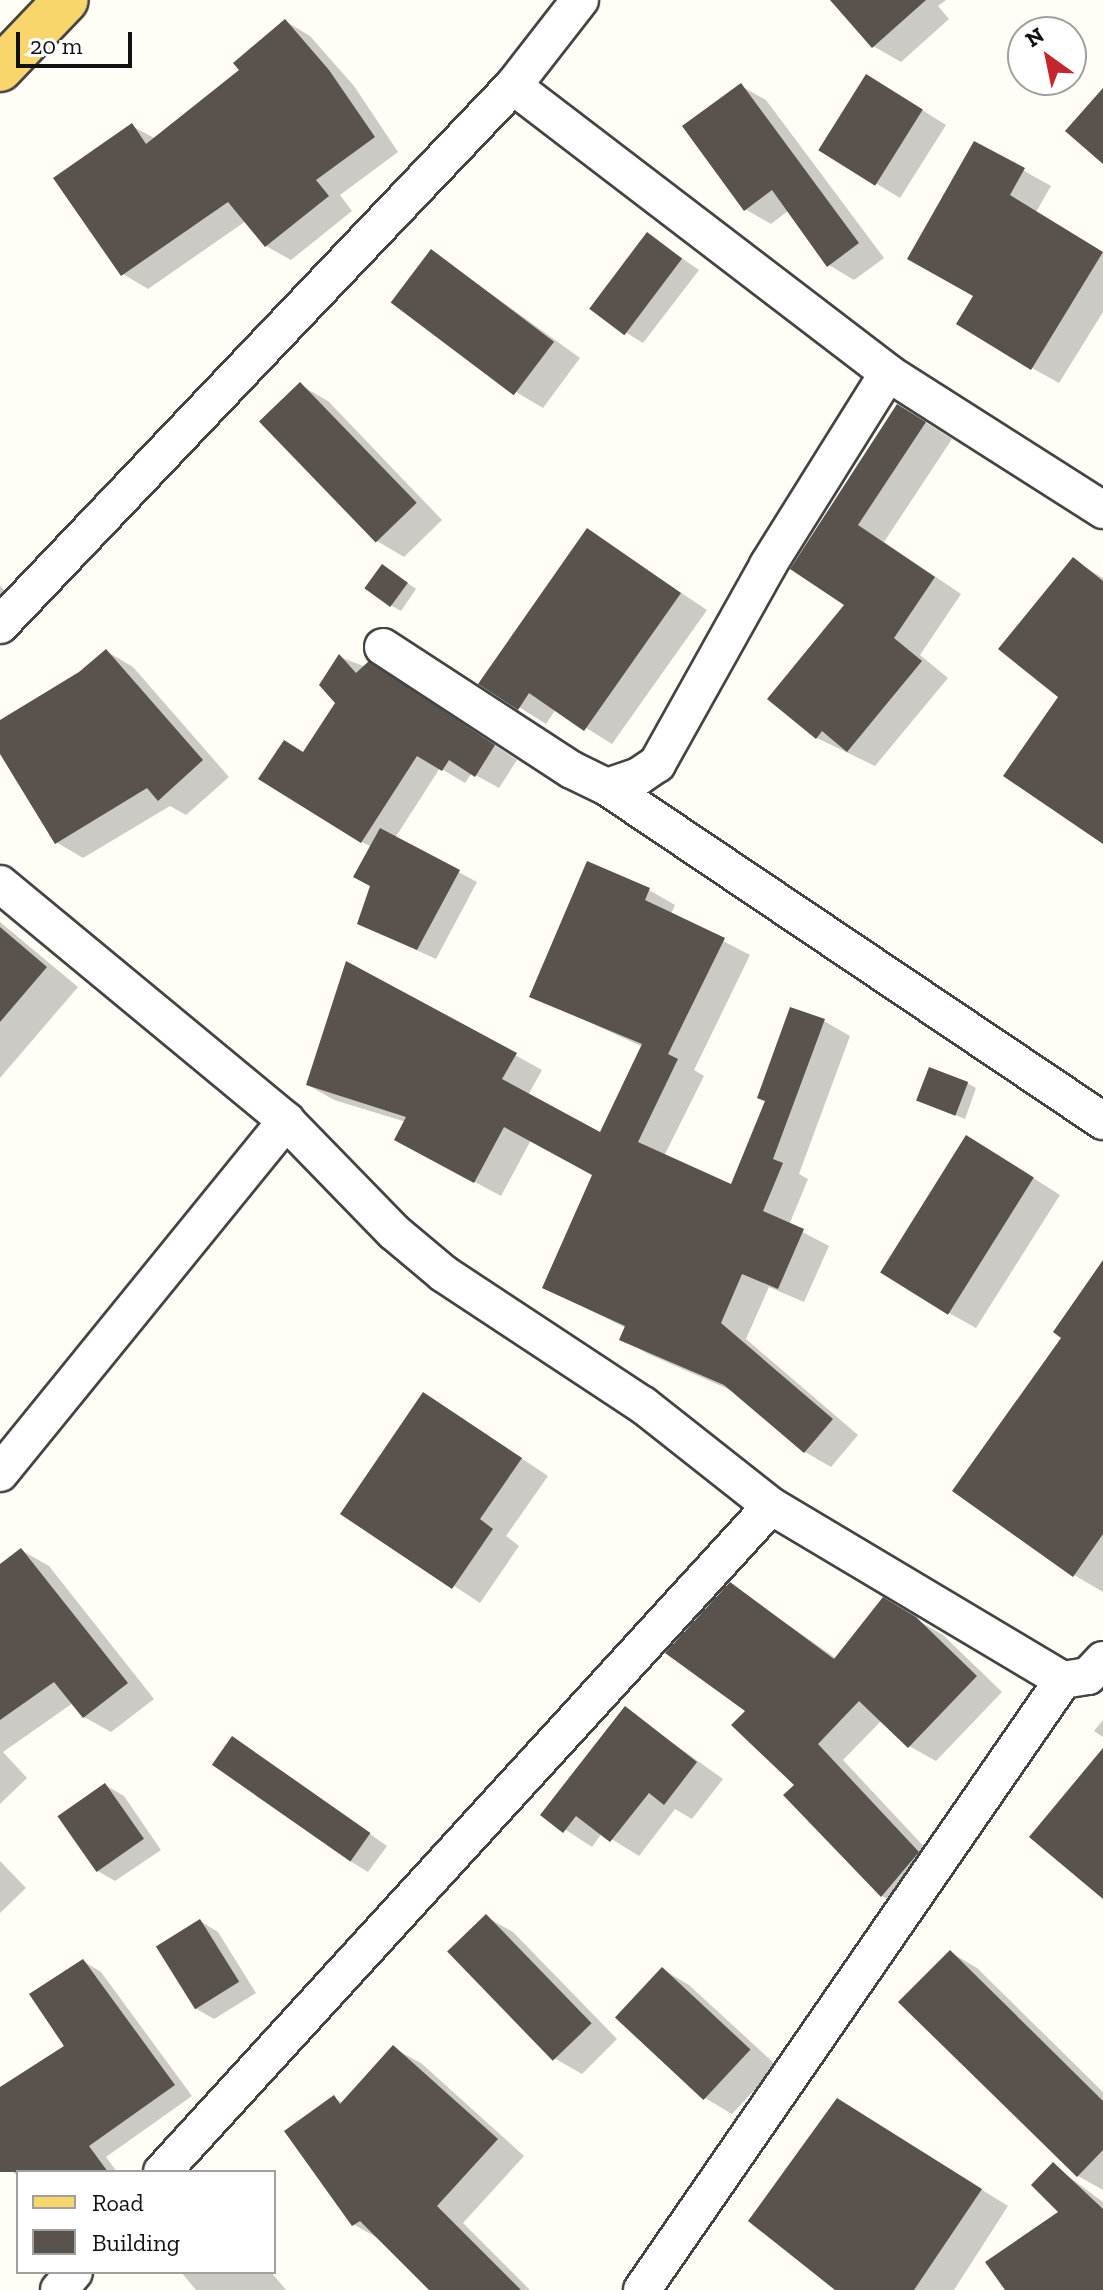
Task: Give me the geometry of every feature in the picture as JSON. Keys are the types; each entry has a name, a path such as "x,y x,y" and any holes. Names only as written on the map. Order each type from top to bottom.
{"main road":[{"path":"6,51 66,0"}],"street":[{"path":"0,625 513,86 580,0"},
{"path":"513,86 888,373 1103,510"},
{"path":"607,787 657,764 768,565 888,373"},
{"path":"383,647 572,770 607,787 1103,1121"},
{"path":"0,884 286,1121 394,1232 444,1274 643,1405 771,1506 1063,1680 1088,1676 1103,1660"},
{"path":"0,1473 286,1121"},
{"path":"164,2170 771,1506"},
{"path":"642,2290 1063,1680"},
{"path":"59,2290 72,2274"}],"building":[{"path":"830,0 926,0 872,48"},
{"path":"285,19 329,70 375,137 316,180 329,196 265,247 228,202 121,276 53,178 132,123 146,144 239,70 233,63"},
{"path":"866,74 923,110 875,186 818,150"},
{"path":"741,83 859,243 827,267 772,190 744,211 682,126"},
{"path":"1103,88 1103,164 1065,131"},
{"path":"974,141 1025,168 1010,195 1103,252 1031,370 956,324 973,296 907,259"},
{"path":"647,232 682,258 624,335 589,309"},
{"path":"431,249 554,342 514,395 391,303"},
{"path":"300,382 417,503 376,542 259,422"},
{"path":"897,404 926,422 858,525 935,577 894,638 922,661 847,752 822,731 816,739 767,699 844,605 790,569"},
{"path":"587,528 681,593 584,731 529,693 518,710 478,684"},
{"path":"1073,557 1103,581 1103,844 1003,776 1058,697 998,649"},
{"path":"382,564 408,583 390,607 364,588"},
{"path":"106,649 203,760 158,801 147,788 55,844 0,754 0,720 79,672"},
{"path":"339,654 356,673 369,661 495,745 475,777 449,760 442,771 417,756 361,843 258,779 284,740 303,752 335,703 319,685"},
{"path":"380,828 460,870 417,950 357,924 370,886 353,877"},
{"path":"587,861 650,888 645,900 725,938 668,1054 678,1059 638,1142 731,1184 765,1101 757,1098 790,1007 825,1019 773,1159 783,1163 763,1211 804,1229 778,1289 742,1274 721,1323 833,1419 804,1453 724,1385 619,1340 625,1326 542,1288 592,1175 504,1127 474,1183 394,1140 406,1117 306,1085 346,961 517,1053 502,1079 600,1132 642,1044 529,997"},
{"path":"0,927 47,967 0,1022"},
{"path":"929,1067 968,1082 955,1116 916,1101"},
{"path":"966,1135 1034,1177 948,1315 880,1272"},
{"path":"1103,1260 1103,1534 1073,1577 952,1491 1061,1338 1053,1332"},
{"path":"423,1392 522,1458 480,1519 493,1529 452,1589 340,1514"},
{"path":"21,1548 128,1683 83,1718 54,1682 0,1720 0,1564"},
{"path":"730,1582 834,1659 883,1597 916,1617 977,1676 908,1748 859,1701 818,1744 919,1852 881,1897 783,1795 794,1785 731,1725 745,1711 665,1653"},
{"path":"625,1706 697,1762 664,1805 649,1793 610,1842 576,1816 563,1833 540,1815"},
{"path":"232,1736 370,1833 350,1862 212,1765"},
{"path":"1103,1748 1103,1899 1029,1837"},
{"path":"105,1783 144,1839 96,1872 57,1816"},
{"path":"486,1914 592,2023 553,2061 447,1952"},
{"path":"200,1919 239,1982 195,2009 156,1947"},
{"path":"950,1950 1103,2101 1103,2150 1077,2177 898,2002"},
{"path":"83,1959 175,2085 89,2146 107,2170 0,2172 0,2087 64,2046 29,1994"},
{"path":"662,1967 750,2050 703,2100 615,2017"},
{"path":"393,2045 498,2139 437,2206 521,2290 429,2290 360,2221 352,2226 284,2131 334,2095 340,2104"},
{"path":"837,2098 982,2189 914,2290 835,2290 748,2221"},
{"path":"1053,2162 1103,2209 1103,2290 1005,2290 985,2262 1058,2212 1031,2185"}]}
